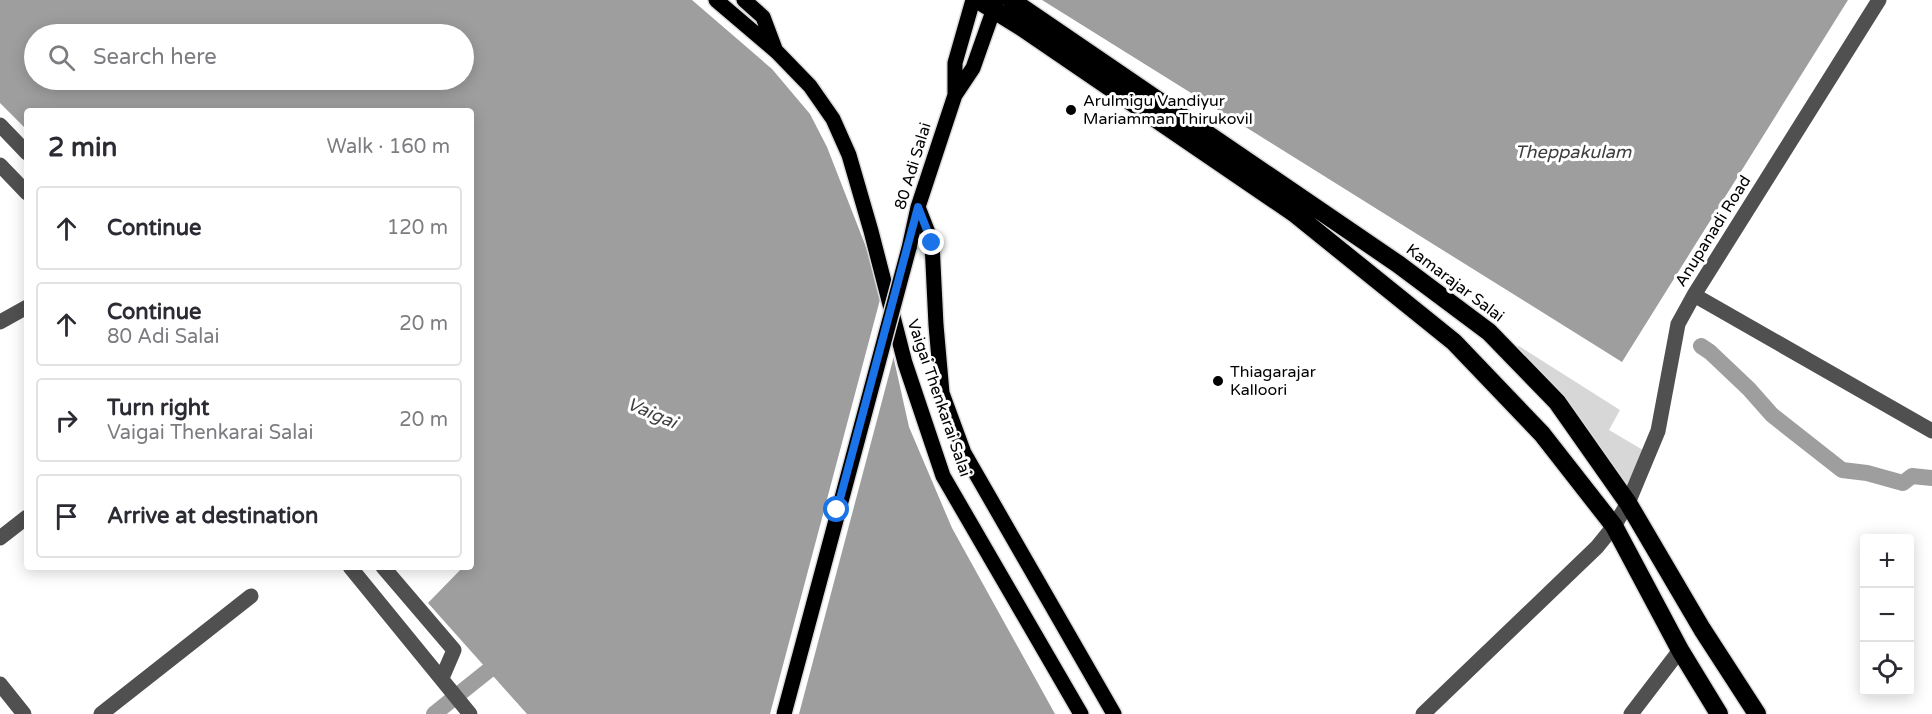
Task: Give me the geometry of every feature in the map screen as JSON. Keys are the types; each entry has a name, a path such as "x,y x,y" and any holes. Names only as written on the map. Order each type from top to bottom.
{"highway":[{"name":"Kamarajar Salai","path":"1011,0 1398,264 1489,332 1557,402 1628,503 1702,629 1757,714"},
{"path":"990,3 1294,213 1454,342 1542,434 1614,526 1680,650 1719,714"}],"main road":[{"name":"Vaigai Thenkarai Salai","path":"716,0 777,51 810,86 833,119 849,155 905,363 943,476 1081,714"},
{"name":"Vaigai Thenkarai Salai","path":"744,0 763,17 777,51"},
{"path":"760,0 763,17"},
{"name":"80 Adi Salai","path":"955,95 955,63 973,0"},
{"name":"80 Adi Salai","path":"783,714 909,248 918,207 955,95 972,68 990,3"},
{"name":"Vaigai Thenkarai Salai","path":"918,207 932,243 942,393 964,453 1114,714"}],"street":[{"name":"Anupanadi Road","path":"1423,714 1597,547 1614,526 1628,503 1658,431 1678,324 1880,0"},
{"path":"0,124 24,150"},
{"path":"0,165 24,189"},
{"path":"1694,295 1932,430"},
{"path":"0,322 24,309"},
{"path":"0,538 24,520"},
{"path":"352,570 467,710"},
{"path":"386,570 454,650 446,684"},
{"path":"100,714 251,596"},
{"path":"1631,714 1680,650"},
{"path":"0,684 24,714"}],"shaded area":[{"path":"1519,346 1620,410 1609,430 1643,450 1632,482 1624,488 1516,347"}],"water":[{"name":"Vaigai","path":"0,0 692,0 772,69 810,114 827,147 873,265 909,427 952,528 1055,714 527,714 428,603 460,570 474,570 474,108 24,108 24,127 0,103"},
{"name":"Theppakulam","path":"1042,0 1848,0 1622,362"}],"pier":[{"path":"882,292 895,352 799,714 770,714"}],"waterway":[{"path":"1701,346 1749,389 1772,415 1842,470 1867,473 1903,483 1912,476 1932,478"},
{"path":"434,714 489,670 504,655"}],"place":[{"name":"Arulmigu Vandiyur Mariamman Thirukovil","path":"1071,110"},
{"name":"Thiagarajar Kalloori","path":"1218,381"}],"route":[{"path":"837,510 909,248 918,207 932,243"}]}
